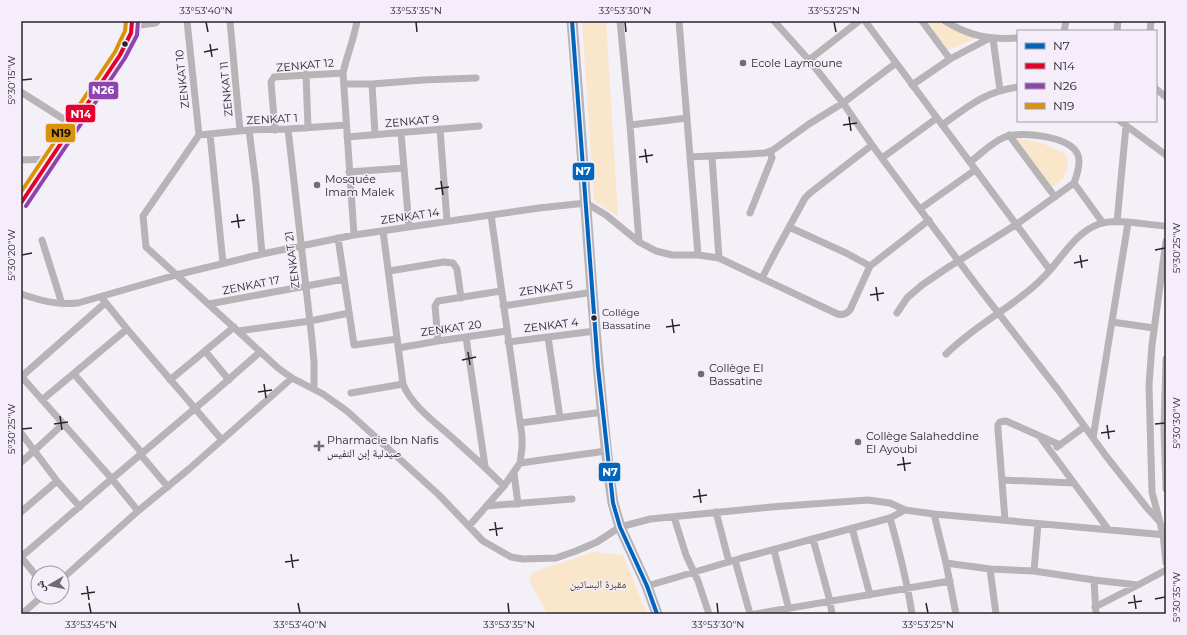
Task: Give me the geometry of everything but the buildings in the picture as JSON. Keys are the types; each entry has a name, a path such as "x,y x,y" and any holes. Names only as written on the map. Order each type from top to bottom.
{"main road":[{"path":"21,203 126,44 131,33 132,23 155,21"},
{"path":"572,21 606,451 613,503 620,527 647,586 657,614"}],"street":[{"name":"ZENKAT 10","path":"187,21 199,135"},
{"name":"ZENKAT 11","path":"230,21 240,131"},
{"path":"354,235 343,73 347,55 354,37 357,21"},
{"path":"620,21 639,242"},
{"path":"679,21 698,255"},
{"path":"774,21 809,60 843,103 872,145 998,313 1059,391 1084,427 1159,521"},
{"path":"809,60 859,21"},
{"path":"865,21 1050,270"},
{"path":"922,21 950,59"},
{"path":"945,21 964,31 992,38 1017,38"},
{"path":"912,85 950,59 992,38"},
{"path":"992,38 1000,90"},
{"path":"690,158 765,153 770,151 843,103 896,63"},
{"name":"ZENKAT 12","path":"275,130 272,79 277,76 343,73"},
{"path":"306,74 308,128"},
{"path":"344,84 372,84 476,78"},
{"path":"372,84 375,135"},
{"path":"942,125 978,100 1000,90 1017,87"},
{"path":"1157,90 1166,97"},
{"path":"21,92 73,125"},
{"path":"630,125 687,118"},
{"path":"882,158 937,118"},
{"path":"1121,122 1166,155"},
{"name":"ZENKAT 1","path":"199,135 249,130 275,130 346,125"},
{"name":"ZENKAT 9","path":"347,137 479,126"},
{"path":"1117,222 1126,126"},
{"name":"ZENKAT 21","path":"288,129 310,321 314,362 314,389"},
{"path":"440,129 447,221"},
{"path":"249,130 256,185 262,254"},
{"path":"401,133 409,226"},
{"path":"210,134 223,263"},
{"path":"897,313 911,293 1017,224 1074,183 1077,173 1078,155 1077,152 1062,141 1042,136 1023,134 1000,139 970,162"},
{"path":"199,135 143,216 146,247 278,368 292,378 334,401 369,431 438,495 483,541 511,557 523,559 556,558 597,542 620,527 650,519 771,507 868,500 890,503 905,510 934,514 1165,534"},
{"path":"1009,136 1055,197"},
{"path":"762,278 805,198 872,145"},
{"path":"750,213 772,158 770,151"},
{"path":"712,157 719,258"},
{"path":"21,160 51,159"},
{"path":"349,172 404,168"},
{"path":"920,209 975,170"},
{"path":"1074,183 1103,223"},
{"path":"586,203 606,215 639,242 649,248 672,255 698,255 719,258 841,315 844,315 850,310 870,266 929,220"},
{"name":"ZENKAT 14","path":"21,294 49,303 62,304 103,300 176,275 301,245 409,226 586,203"},
{"path":"469,526 514,473 520,463 522,448 520,423 491,215"},
{"path":"946,354 971,333 1036,285 1074,241 1091,228 1103,223 1117,222 1166,226"},
{"path":"1093,438 1128,223"},
{"path":"789,227 834,247 870,266"},
{"path":"383,231 403,384 406,392 421,409 485,466 504,486"},
{"path":"338,238 348,313 354,345 397,339"},
{"path":"42,240 62,304"},
{"path":"1166,241 1149,371 1152,492 1159,521 1165,534 1166,563"},
{"path":"389,271 444,262 453,263 457,269 461,298"},
{"name":"ZENKAT 17","path":"209,304 344,279"},
{"path":"438,340 435,306 438,301 501,291"},
{"name":"ZENKAT 5","path":"503,306 593,292"},
{"path":"138,511 112,479 21,376 103,300 222,440"},
{"path":"170,380 236,328 310,321 348,313"},
{"path":"1112,322 1154,328"},
{"path":"42,400 127,329"},
{"name":"ZENKAT 20","path":"398,348 438,340 507,331"},
{"name":"ZENKAT 4","path":"508,342 596,331"},
{"path":"466,336 485,466"},
{"path":"548,337 560,418"},
{"path":"205,351 229,380"},
{"path":"30,568 21,557 260,352"},
{"path":"1166,359 1164,428 1166,489"},
{"path":"74,374 168,487"},
{"path":"70,572 292,378"},
{"path":"351,393 403,384"},
{"path":"520,423 603,412"},
{"path":"1005,520 998,430 998,425 1000,422 1006,421 1060,445"},
{"path":"21,462 63,424"},
{"path":"1051,452 1084,427"},
{"path":"21,433 57,481 80,506"},
{"path":"1039,436 1108,529"},
{"path":"520,463 606,451"},
{"path":"514,473 518,504"},
{"path":"1002,480 1074,483"},
{"path":"21,512 57,481"},
{"path":"487,506 572,499"},
{"path":"647,586 890,518 905,510"},
{"path":"716,512 750,614"},
{"path":"934,514 946,562 956,614"},
{"path":"674,517 686,555 698,581 709,614"},
{"path":"890,518 902,557 912,614"},
{"path":"1034,571 1038,524"},
{"path":"852,528 870,595"},
{"path":"813,539 830,601 832,614"},
{"path":"774,550 790,611"},
{"path":"946,562 990,569 1034,571 1138,585"},
{"path":"990,569 996,614"},
{"path":"1094,580 1096,610 1166,570"},
{"path":"755,614 790,611 830,601 950,581"},
{"path":"22,614 32,605"}],"green space":[{"path":"582,21 606,21 618,216 594,201"},
{"path":"927,21 936,21 951,29 977,38 948,50"},
{"path":"1014,138 1042,143 1066,154 1068,166 1063,179 1052,187"},
{"name":"مقبرة البساتين","path":"593,552 623,555 647,614 547,614 529,580 533,572"}],"transit line":[{"name":"N19","path":"21,192 115,52 125,31 126,21"},
{"name":"N14","path":"21,203 120,55 131,33 132,21"},
{"name":"N26","path":"26,206 125,58 137,35 138,21"},
{"name":"N7","path":"572,21 598,367 613,503 620,527 647,586 657,614"}],"place":[{"name":"Ecole Laymoune","path":"743,63"},
{"name":"Mosquée Imam Malek","path":"317,185"},
{"name":"Collége Bassatine","path":"594,318"},
{"name":"Collège El Bassatine","path":"701,374"},
{"name":"Collège Salaheddine El Ayoubi","path":"858,442"},
{"name":"Pharmacie Ibn Nafis صيدلية إبن النفيس","path":"319,446"}]}
